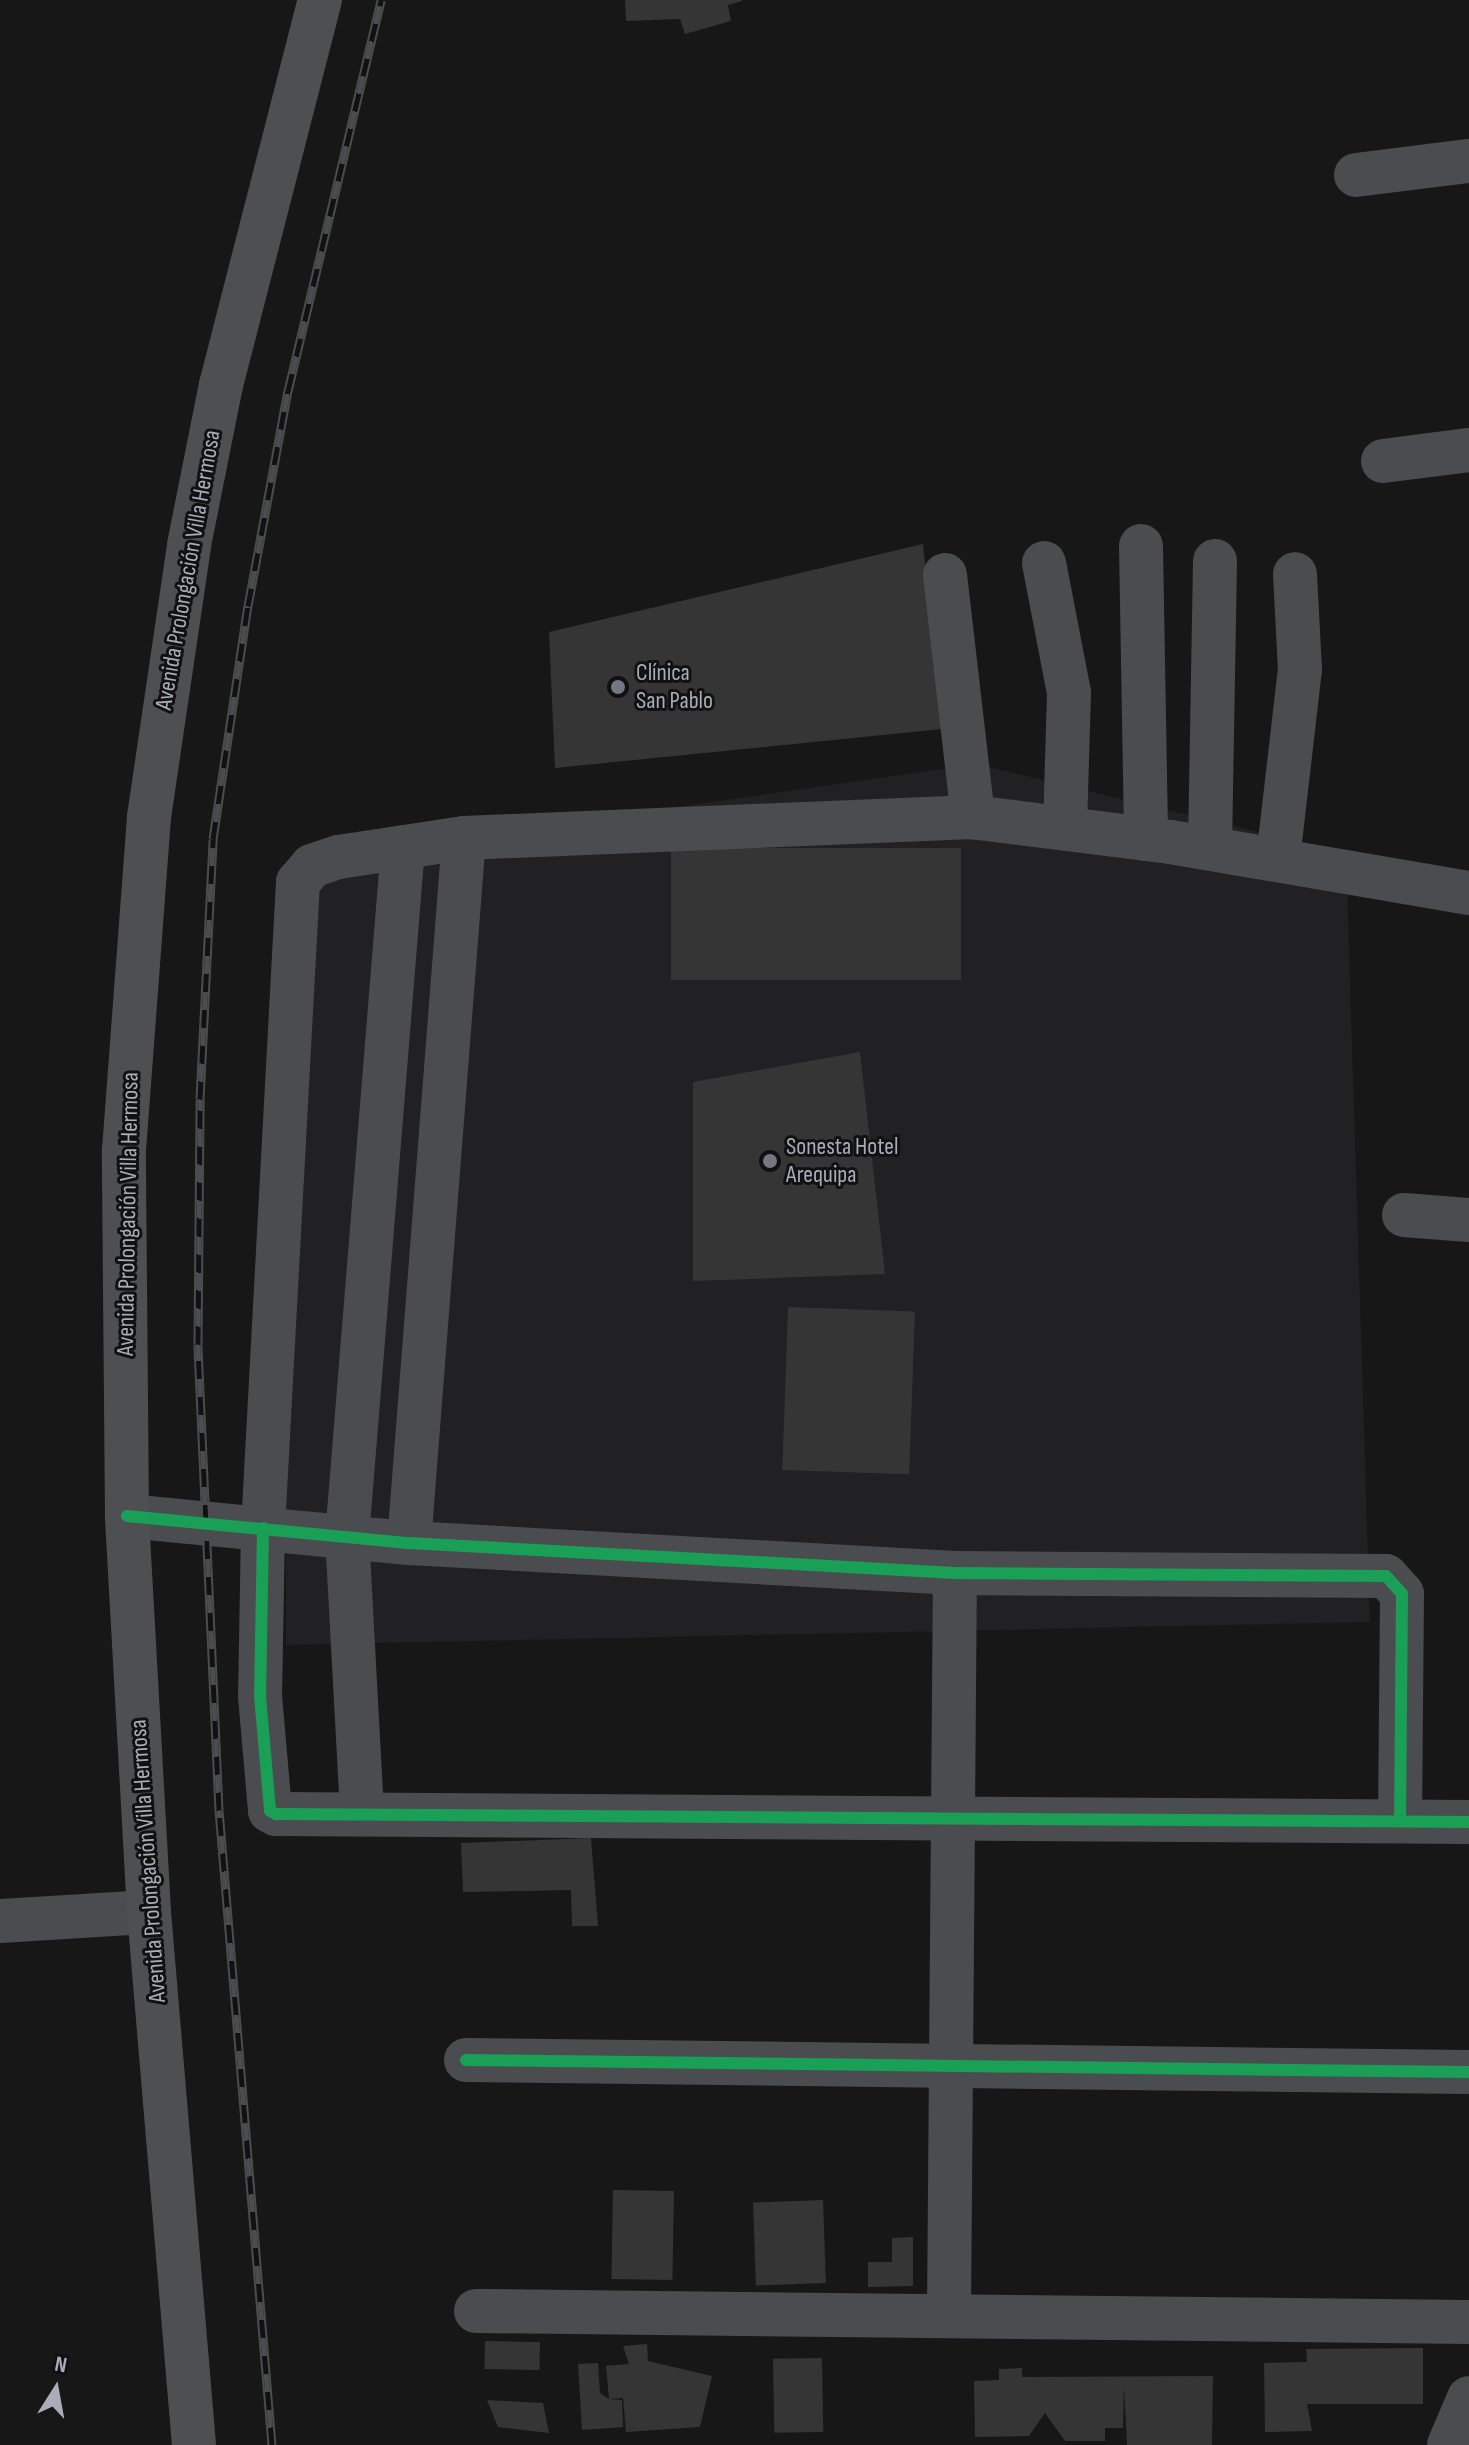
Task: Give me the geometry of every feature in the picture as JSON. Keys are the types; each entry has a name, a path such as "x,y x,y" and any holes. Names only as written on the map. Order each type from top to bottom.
{"main road":[{"name":"Avenida Prolongación Villa Hermosa","path":"194,2445 149,1912 127,1516 124,1150 153,787 189,545 221,385 320,0"}],"street":[{"path":"1356,175 1469,161"},
{"path":"1383,461 1469,450"},
{"path":"1141,546 1146,839"},
{"path":"1210,848 1215,561"},
{"path":"1044,563 1069,693 1065,828"},
{"path":"1278,859 1300,670 1295,574"},
{"path":"945,575 973,817"},
{"path":"1469,893 1210,848 973,817 464,838 338,857 312,866 298,882 263,1528 260,1696 270,1811 1469,1822"},
{"path":"409,1543 412,1472 464,838"},
{"path":"362,1812 349,1519 403,847"},
{"path":"1404,1215 1469,1220"},
{"path":"349,1519 412,1472"},
{"path":"127,1516 263,1528 349,1519 409,1543 955,1573 1386,1576 1402,1594 1400,1821"},
{"path":"949,2314 955,1573"},
{"path":"0,1921 149,1912"},
{"path":"466,2060 1469,2072"},
{"path":"476,2311 1469,2322"}],"shaded area":[{"path":"976,764 1346,853 1370,1622 286,1645 286,863"}],"building":[{"path":"625,0 742,1 728,5 731,21 685,34 680,19 626,21"},
{"path":"923,544 942,729 555,768 549,632"},
{"path":"671,848 961,848 961,980 671,980"},
{"path":"860,1052 885,1274 693,1281 693,1082"},
{"path":"788,1307 915,1311 909,1474 782,1470"},
{"path":"591,1838 598,1926 572,1926 571,1890 463,1892 461,1843"},
{"path":"613,2190 674,2191 672,2280 611,2279"},
{"path":"823,2200 826,2283 756,2285 753,2202"},
{"path":"913,2237 913,2286 868,2287 868,2262 892,2262 892,2238"},
{"path":"485,2341 540,2342 540,2370 485,2369"},
{"path":"647,2344 648,2361 712,2376 700,2427 626,2432 623,2398 609,2399 606,2366 629,2364 623,2346"},
{"path":"1423,2348 1423,2404 1307,2404 1312,2431 1265,2432 1264,2363 1307,2362 1306,2349"},
{"path":"822,2358 823,2432 774,2433 773,2359"},
{"path":"598,2363 600,2393 609,2399 622,2400 623,2427 582,2430 578,2364"},
{"path":"1022,2368 1022,2377 1213,2376 1212,2445 1127,2445 1124,2386 1123,2428 1105,2428 1105,2441 1065,2441 1045,2413 1029,2436 975,2437 974,2381 999,2380 999,2369"},
{"path":"487,2400 543,2403 549,2433 498,2427"}],"railway":[{"path":"272,2445 219,1810 198,1344 200,1099 213,839 248,606 288,391 381,0"}],"cycle path":[{"path":"127,1516 409,1543 955,1573 1386,1576 1402,1594 1400,1821"},
{"path":"263,1528 260,1696 270,1811 276,1814 1469,1822"},
{"path":"466,2060 1469,2072"}],"place":[{"name":"Clínica San Pablo","path":"618,687"},
{"name":"Sonesta Hotel Arequipa","path":"770,1161"}]}
